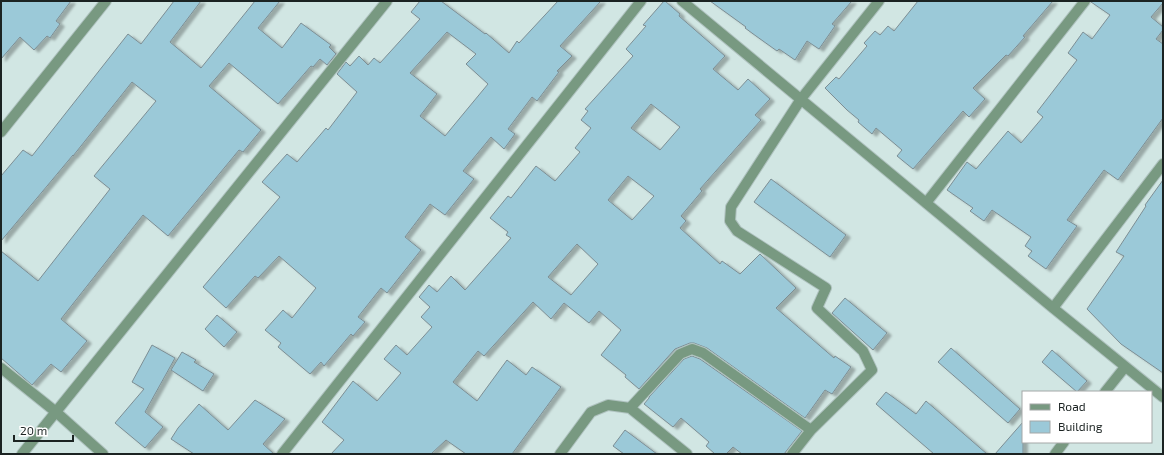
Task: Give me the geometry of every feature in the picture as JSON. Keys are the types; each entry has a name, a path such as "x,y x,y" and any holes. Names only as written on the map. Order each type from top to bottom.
{"street":[{"path":"1,132 106,1"},
{"path":"22,454 387,1"},
{"path":"282,454 641,1"},
{"path":"682,1 1053,308 1163,397"},
{"path":"792,454 811,430 872,370 863,351 817,308 826,288 737,231 730,221 731,207 801,99 879,1"},
{"path":"926,202 1085,1"},
{"path":"1053,308 1163,164"},
{"path":"630,408 680,354 692,349 703,353 811,430"},
{"path":"1106,391 1125,367"},
{"path":"1,368 56,412 103,454"},
{"path":"560,454 591,412 608,405 630,408 687,454"},
{"path":"1055,454 1063,443"}],"building":[{"path":"1,1 71,1 56,21 60,24 50,38 47,36 34,50 20,37 1,59"},
{"path":"174,1 201,1 170,42 201,68 255,1 280,1 258,28 282,48 301,23 331,45 329,47 336,54 327,65 320,59 313,67 311,66 278,104 229,63 209,86 261,130 243,152 239,150 168,236 143,215 61,319 87,341 61,372 51,364 32,385 1,358 1,251 38,281 110,189 94,176 156,101 132,82 73,156 1,241 1,176 23,150 32,156 128,34 141,44"},
{"path":"420,1 441,1 485,34 486,33 509,53 517,41 519,43 558,1 601,1 560,46 572,56 557,71 559,72 537,101 532,97 508,129 515,134 504,149 491,137 463,171 474,179 445,215 430,204 405,237 421,250 387,293 381,288 358,317 365,322 353,336 351,334 324,366 321,362 310,374 278,347 281,343 265,330 283,310 292,318 316,288 279,256 258,278 255,276 226,308 203,287 280,197 262,182 287,154 297,162 326,128 328,130 357,92 337,74 346,62 350,66 359,56 368,65 374,58 380,63 420,19 411,12","holes":["447,32 476,54 466,64 488,84 445,136 420,116 437,94 410,73"]},
{"path":"665,1 680,14 679,16 725,56 713,69 738,90 748,79 770,99 755,115 761,120 700,189 702,191 681,216 686,221 680,228 720,264 722,261 740,274 760,254 796,288 776,308 834,358 835,356 851,367 832,394 825,390 805,418 707,348 694,343 690,343 675,349 639,389 625,377 626,375 601,355 621,330 599,311 589,323 564,303 551,319 533,302 484,356 478,351 453,382 477,401 507,360 526,375 532,367 561,387 512,454 466,454 446,440 431,454 331,454 344,440 322,422 353,381 377,401 401,373 384,359 396,345 407,355 432,327 421,317 430,307 419,297 429,285 437,292 451,276 465,290 511,238 506,235 508,232 490,218 508,196 511,198 536,166 555,181 580,152 575,148 591,128 581,120 588,111 585,109 633,56 626,49 646,26 643,25","holes":["651,104 680,127 660,150 631,128","628,176 654,196 632,220 608,200","577,244 598,264 571,295 548,277"]},
{"path":"710,1 852,1 832,24 835,26 819,49 807,41 795,60 779,49 777,51"},
{"path":"918,1 1053,1 1008,56 1006,55 973,88 985,99 969,117 963,111 913,169 897,156 902,150 876,128 872,134 858,122 859,120 825,88 836,77 839,79 867,46 864,43 875,31 880,35 888,26 894,31"},
{"path":"1091,1 1163,1 1151,17 1163,27 1163,30 1156,39 1163,44 1163,118 1118,180 1104,170 1067,220 1077,226 1046,269 1028,256 1032,251 1025,246 1031,237 992,210 984,221 970,211 973,208 947,190 967,162 976,169 1008,131 1021,143 1043,117 1037,112 1077,60 1068,53 1083,32 1092,39 1110,15"},
{"path":"771,179 846,235 830,257 754,202"},
{"path":"1163,180 1163,373 1121,344 1087,309 1124,256 1116,252 1146,206 1145,205"},
{"path":"845,298 887,333 873,350 832,313"},
{"path":"217,315 237,332 224,347 205,329"},
{"path":"152,345 175,358 145,412 163,427 145,448 115,423 144,389 132,382"},
{"path":"951,348 1020,409 1008,423 938,362"},
{"path":"1052,350 1087,381 1078,391 1076,391 1042,362"},
{"path":"182,352 196,360 194,362 214,374 203,391 171,370"},
{"path":"692,356 700,359 802,431 784,454 742,454 733,447 726,454 715,454 706,446 709,442 681,418 673,427 644,404 684,359"},
{"path":"886,392 916,414 926,401 987,454 934,454 876,404"},
{"path":"255,400 285,419 263,444 274,454 194,454 171,439 178,428 199,404 228,430"},
{"path":"1022,423 1023,454 995,454"},
{"path":"625,430 657,454 624,454 613,446"}]}
